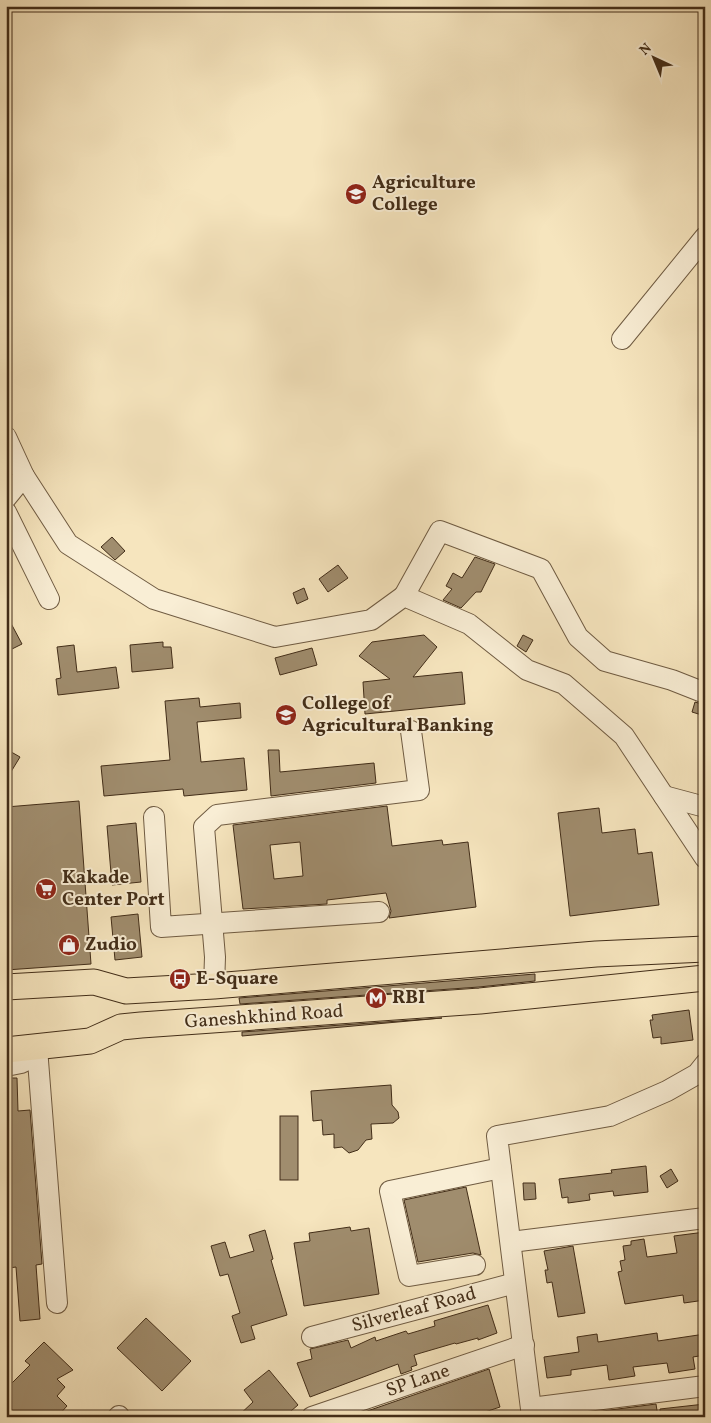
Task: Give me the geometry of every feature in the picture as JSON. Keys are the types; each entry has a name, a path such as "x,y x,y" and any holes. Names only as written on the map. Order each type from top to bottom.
{"main road":[{"name":"Ganeshkhind Road","path":"6,987 94,982 126,991 214,986 596,954 705,949"},
{"name":"Ganeshkhind Road","path":"25,1049 90,1041 121,1027 490,1001 704,982"},
{"path":"6,1000 126,991"},
{"path":"6,1037 121,1027"}],"street":[{"path":"622,338 705,237"},
{"path":"6,437 24,476 68,544 154,598 275,637 371,620 404,596 440,531 541,569 578,637 605,661 672,680 705,693"},
{"path":"6,498 24,476"},
{"path":"6,512 49,599"},
{"path":"404,596 469,624 527,670 564,684 624,736 705,858"},
{"path":"214,986 215,957 204,844 204,826 217,815 419,790 411,731"},
{"path":"664,796 705,807"},
{"path":"154,817 160,927 379,912"},
{"path":"6,1066 21,1063 32,1058 25,1049"},
{"path":"25,1049 57,1303"},
{"path":"705,1064 697,1074 667,1091 610,1116 497,1136 532,1412 705,1386"},
{"path":"475,1266 409,1276 390,1191 501,1168"},
{"path":"510,1242 705,1218"},
{"name":"Silverleaf Road","path":"312,1337 516,1282"},
{"name":"SP Lane","path":"312,1417 524,1345"}],"building":[{"path":"112,537 125,551 115,560 101,547"},
{"path":"475,557 495,564 481,592 476,592 461,608 443,600 452,589 446,586 453,573 462,578"},
{"path":"338,565 348,578 328,592 319,579"},
{"path":"304,588 308,599 297,604 293,593"},
{"path":"6,614 22,644 6,652"},
{"path":"424,635 437,647 413,677 462,672 465,704 365,714 363,682 390,679 359,656 372,642"},
{"path":"523,635 533,640 526,652 517,646"},
{"path":"163,642 163,647 171,647 173,668 132,672 130,645"},
{"path":"74,645 77,672 116,667 119,688 58,695 56,679 61,678 57,647"},
{"path":"312,648 317,665 280,675 275,658"},
{"path":"199,698 200,707 240,703 241,718 197,722 201,762 244,758 247,790 184,796 183,789 104,796 101,766 170,760 165,701"},
{"path":"695,702 705,705 705,716 692,712"},
{"path":"6,749 20,757 6,780"},
{"path":"268,750 279,750 280,772 374,763 376,783 271,796"},
{"name":"Kakade Center Port","path":"79,801 91,964 6,970 6,807"},
{"path":"387,806 392,846 442,840 443,845 468,842 476,907 389,918 391,911 386,893 327,900 327,904 243,909 233,825","holes":["300,842 303,876 274,879 270,845"]},
{"path":"599,808 602,833 635,829 638,854 652,852 659,905 570,916 558,813"},
{"path":"136,823 141,882 112,885 107,826"},
{"path":"138,914 142,957 115,960 111,917"},
{"path":"535,974 535,981 479,987 240,1004 239,998"},
{"path":"689,1010 693,1040 661,1044 661,1037 653,1038 650,1020 653,1020 652,1015"},
{"path":"442,1018 242,1036 242,1032"},
{"path":"6,1078 17,1078 18,1111 30,1110 42,1264 36,1265 40,1319 20,1321 16,1267 9,1268 6,1241"},
{"path":"391,1085 392,1105 398,1112 399,1118 393,1123 371,1124 372,1139 366,1140 358,1150 349,1153 342,1147 334,1148 334,1134 323,1135 322,1120 313,1121 311,1091"},
{"path":"280,1116 298,1116 298,1180 280,1180"},
{"path":"646,1166 648,1192 614,1196 613,1191 589,1194 590,1200 568,1203 568,1197 562,1198 559,1179 612,1173 611,1170"},
{"path":"671,1169 678,1181 667,1188 660,1176"},
{"path":"523,1183 535,1183 536,1199 524,1200"},
{"path":"466,1187 481,1255 473,1253 418,1262 404,1200"},
{"path":"350,1227 351,1231 369,1228 379,1294 304,1306 294,1243 310,1241 309,1233"},
{"path":"265,1230 273,1259 271,1260 287,1315 251,1326 255,1339 241,1343 232,1316 240,1313 228,1274 220,1276 211,1246 225,1242 230,1258 254,1251 249,1235"},
{"path":"705,1232 705,1300 684,1303 683,1295 625,1304 618,1272 622,1271 620,1261 625,1260 623,1246 631,1245 631,1241 644,1239 647,1257 677,1253 674,1236"},
{"path":"573,1246 585,1313 558,1317 552,1282 547,1283 545,1270 548,1270 544,1251"},
{"path":"488,1305 497,1333 478,1340 478,1338 455,1343 414,1355 417,1365 411,1367 412,1370 401,1374 398,1364 310,1397 297,1363 312,1359 310,1349 348,1340 351,1348 375,1337 376,1341 406,1331 408,1334 435,1326 434,1321"},
{"path":"146,1318 191,1361 162,1391 117,1348"},
{"path":"657,1333 658,1341 705,1334 705,1355 693,1357 695,1369 669,1373 667,1363 633,1367 635,1376 609,1380 607,1365 571,1370 571,1375 547,1378 544,1357 579,1352 577,1337 597,1334 598,1342"},
{"path":"44,1342 73,1370 57,1379 65,1387 57,1396 67,1406 57,1417 6,1417 6,1389 30,1365 25,1361"},
{"path":"489,1369 500,1407 470,1417 350,1417"},
{"path":"269,1370 298,1405 284,1417 237,1417 253,1402 244,1390"},
{"path":"656,1404 658,1417 596,1417 595,1412"},
{"path":"705,1404 705,1417 660,1417 660,1409"}],"place":[{"name":"Agriculture College","path":"356,194"},
{"name":"College of Agricultural Banking","path":"286,715"},
{"name":"Kakade Center Port","path":"46,889"},
{"name":"Zudio","path":"69,945"},
{"name":"E-Square","path":"180,979"},
{"name":"RBI","path":"376,998"}]}
